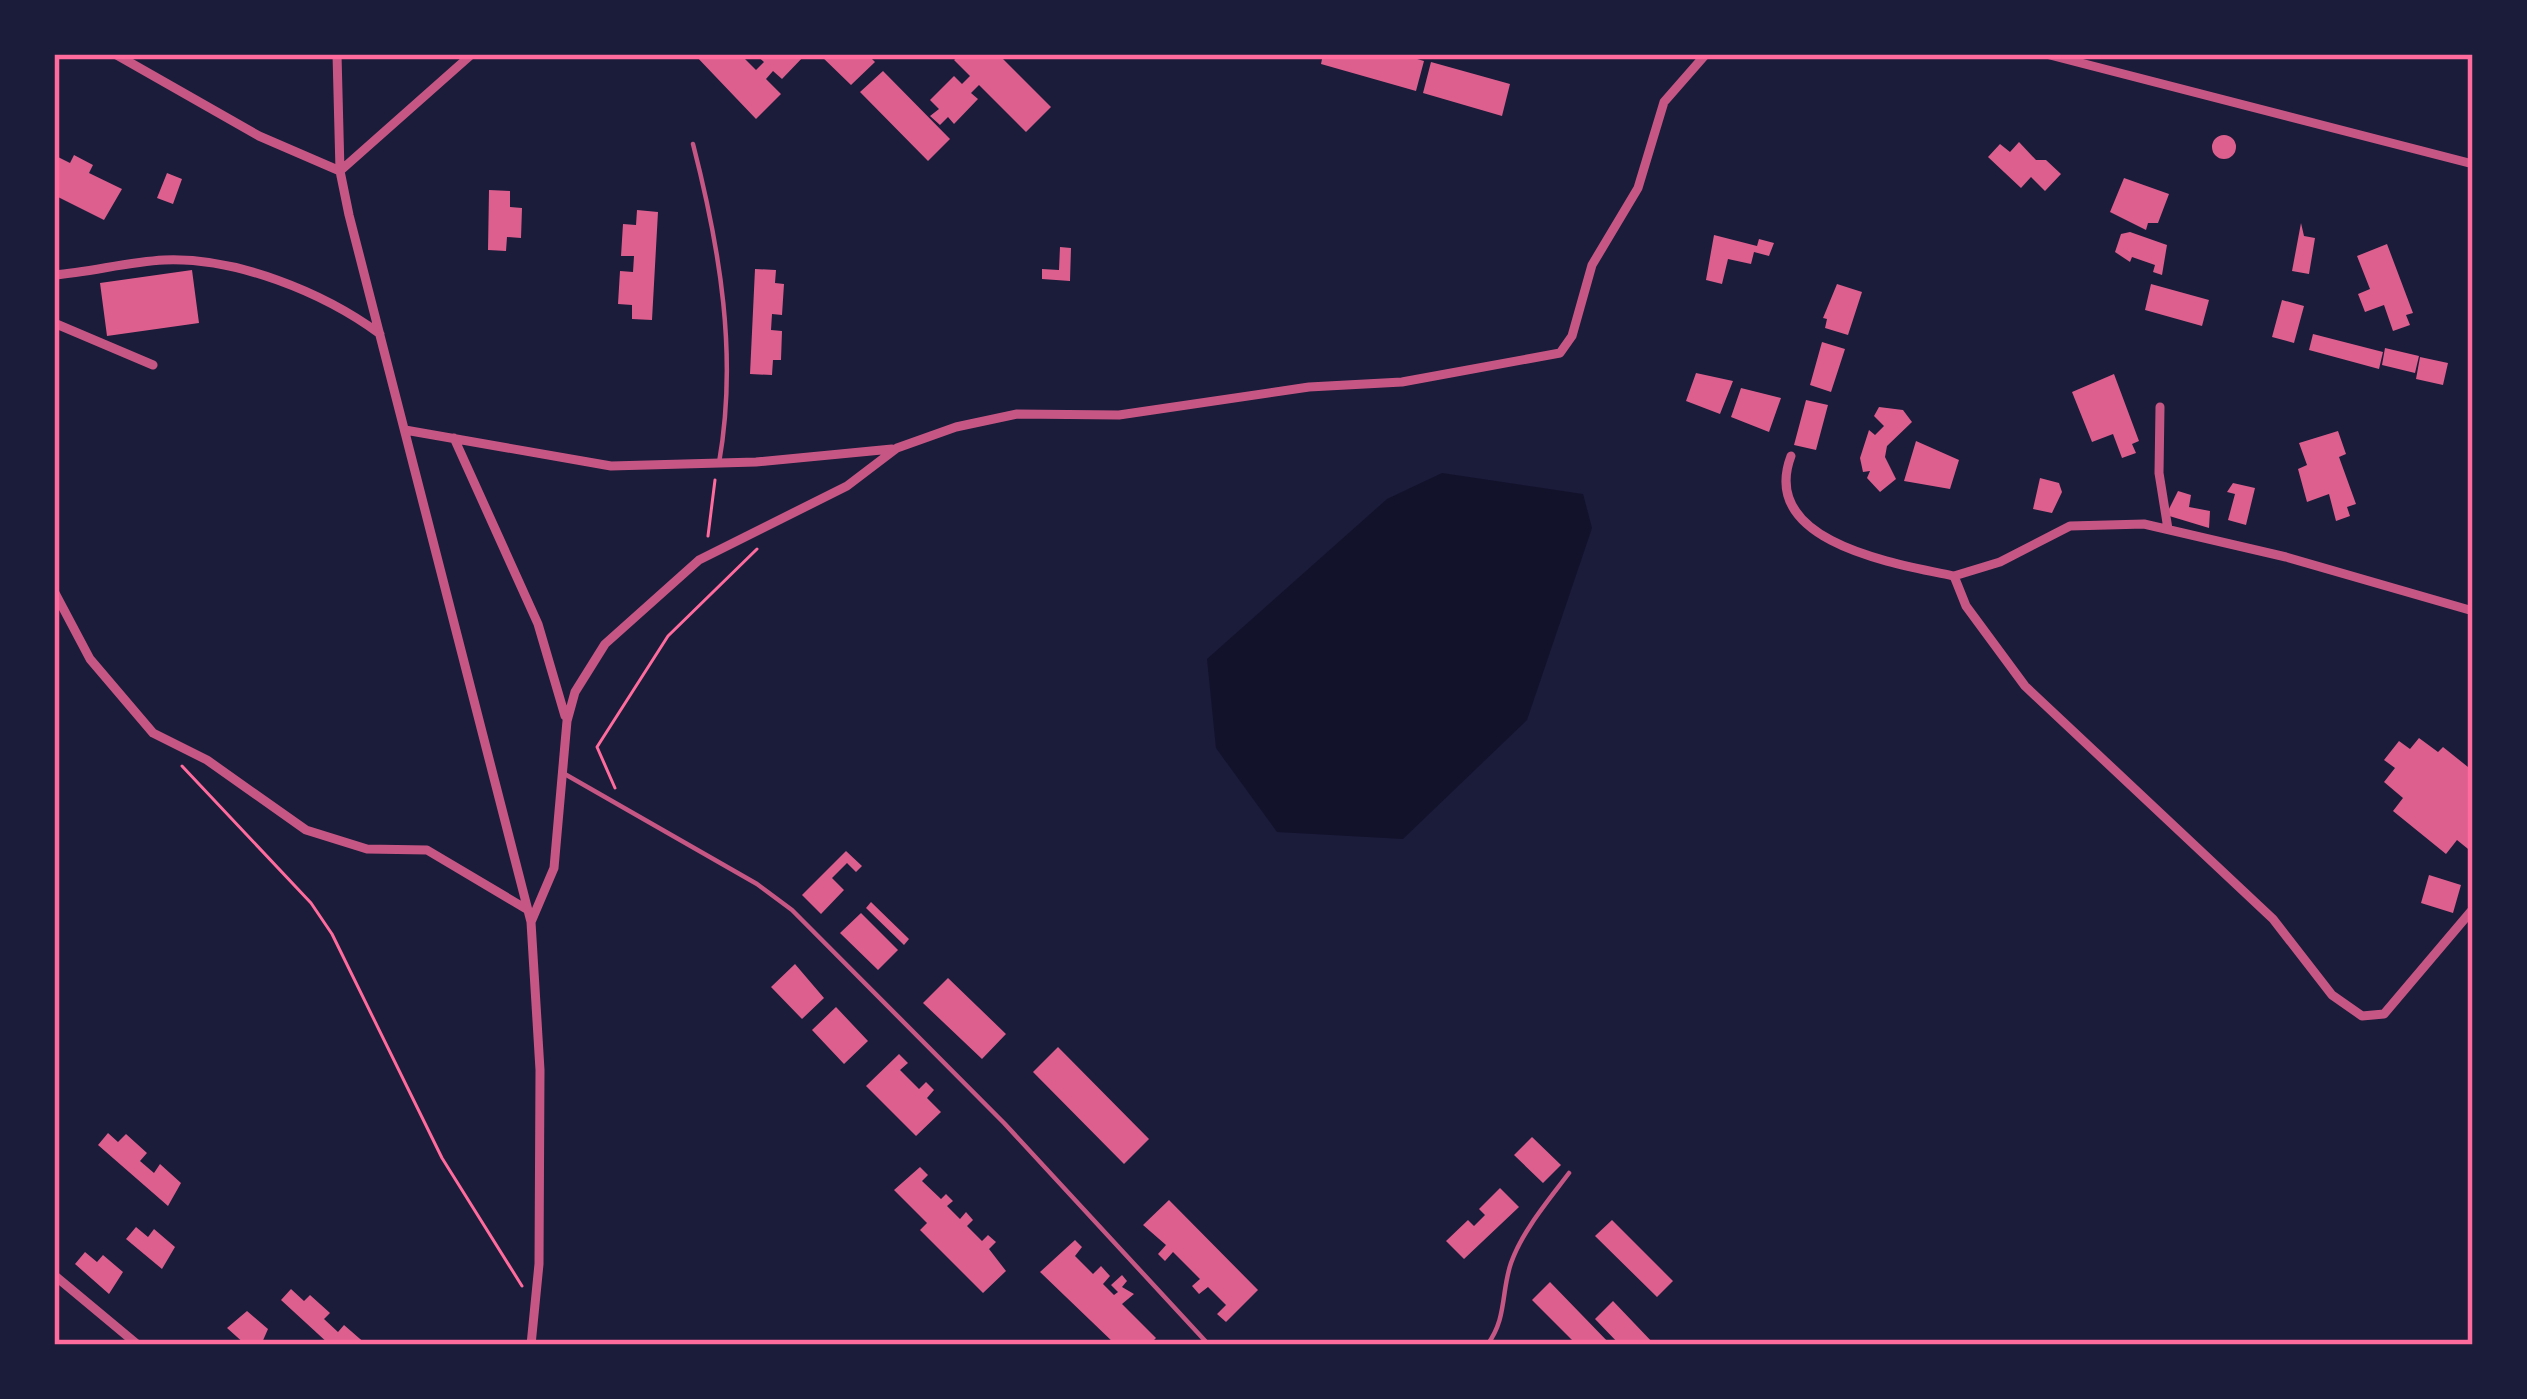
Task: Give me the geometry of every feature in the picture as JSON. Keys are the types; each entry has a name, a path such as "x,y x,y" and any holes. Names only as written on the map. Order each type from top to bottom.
{"street":[{"path":"115,54 259,136 340,171"},
{"path":"337,54 340,171 531,922 540,1070 531,1345"},
{"path":"340,171 472,54"},
{"path":"405,430 611,466 719,463 897,448 956,427 1017,414 1119,415 1310,387 1402,382 1560,353 1570,341 1592,266 1638,188 1664,102 1706,54"},
{"path":"2046,54 2473,164"},
{"path":"54,275 164,260 236,268 332,305 380,334"},
{"path":"54,323 152,365"},
{"path":"2160,407 2159,473 2168,529"},
{"path":"454,438 538,624 567,721"},
{"path":"531,922 554,868 567,721 575,692 605,644 699,560 847,486 897,448"},
{"path":"1792,456 1785,479 1788,501 1810,525 1880,560 1954,577 2000,562 2070,526 2099,521 2168,529 2473,611"},
{"path":"1954,577 1966,606 2025,686 2259,905 2327,991 2354,1012 2367,1018 2384,1014 2473,909"},
{"path":"54,591 90,659 157,736 207,760 306,830 367,849 427,850 528,910"},
{"path":"54,1275 138,1345"}],"lane":[{"path":"693,144 716,247 727,339 728,392 719,463"},
{"path":"563,773 622,804 792,910 1004,1123 1209,1345"},
{"path":"1487,1345 1501,1324 1507,1277 1520,1244 1569,1173"}],"path":[{"path":"699,560 712,522 719,463"},
{"path":"622,804 597,747 644,666 668,636 751,560 761,530"},
{"path":"178,761 311,903 332,934 442,1158 495,1250 535,1304"}],"shaded area":[{"path":"1442,473 1583,494 1592,528 1527,720 1403,839 1277,832 1216,748 1207,659 1387,499"}],"building":[{"path":"694,54 740,54 756,70 764,62 755,54 806,54 782,79 773,71 766,79 781,94 756,119"},
{"path":"819,54 867,54 875,62 851,85"},
{"path":"961,54 998,54 1051,107 1026,132 979,85 971,93 978,99 954,124 948,117 940,125 930,116 939,109 930,100 954,76 962,84 970,76 954,60"},
{"path":"1323,54 1400,54 1424,61 1416,91 1321,64"},
{"path":"1431,62 1510,84 1502,116 1423,93"},
{"path":"883,71 950,139 928,161 860,92"},
{"path":"2224,135 2233,138 2233,156 2224,159 2215,156 2212,147 2215,138"},
{"path":"2019,142 2036,160 2046,160 2061,174 2045,191 2031,177 2021,188 1988,157 2000,144 2010,152"},
{"path":"54,155 70,163 74,155 93,165 89,173 122,189 104,220 54,195"},
{"path":"167,173 182,179 173,204 157,198"},
{"path":"2124,178 2169,194 2158,223 2148,223 2146,230 2110,212"},
{"path":"489,190 510,191 510,207 522,208 521,238 507,237 506,251 488,250"},
{"path":"637,210 658,212 652,320 632,319 632,305 618,304 620,271 633,272 634,256 621,256 623,224 636,225"},
{"path":"2301,223 2304,236 2315,238 2309,274 2292,271"},
{"path":"2130,232 2167,245 2162,275 2153,272 2155,265 2132,257 2130,262 2115,252 2121,234"},
{"path":"1714,235 1757,246 1759,239 1774,243 1769,256 1754,252 1751,264 1728,259 1722,284 1706,280"},
{"path":"2387,244 2413,313 2406,315 2410,325 2393,331 2384,305 2365,312 2358,294 2370,289 2357,256"},
{"path":"1060,247 1071,248 1070,281 1042,279 1042,269 1059,270"},
{"path":"755,269 776,270 775,283 784,284 782,315 772,314 771,330 782,331 781,360 773,360 772,375 750,374"},
{"path":"192,270 199,323 107,336 100,283"},
{"path":"1837,284 1862,292 1848,335 1825,328 1827,319 1823,318"},
{"path":"2151,284 2209,300 2202,326 2145,310"},
{"path":"2282,300 2304,306 2294,343 2272,337"},
{"path":"2313,334 2383,352 2379,369 2309,350"},
{"path":"1822,342 1845,349 1831,392 1810,385"},
{"path":"2385,348 2419,356 2415,373 2382,365"},
{"path":"2420,357 2448,363 2443,385 2416,379"},
{"path":"1696,373 1733,381 1720,414 1686,401"},
{"path":"2114,374 2139,441 2132,444 2136,453 2122,458 2113,434 2092,442 2072,392"},
{"path":"1741,388 1781,398 1769,432 1731,417"},
{"path":"1806,400 1828,405 1816,450 1794,445"},
{"path":"1879,407 1903,410 1912,422 1887,446 1885,457 1896,479 1880,492 1867,478 1870,471 1863,472 1860,458 1869,430 1875,435 1884,426 1874,416"},
{"path":"2338,431 2346,454 2339,457 2356,504 2347,507 2350,516 2336,521 2329,494 2307,502 2298,469 2307,465 2299,443"},
{"path":"1916,441 1959,460 1950,489 1904,481"},
{"path":"2040,478 2059,483 2062,492 2052,513 2033,509"},
{"path":"2233,483 2255,488 2246,525 2228,520 2235,494 2227,492"},
{"path":"2178,491 2191,495 2189,507 2210,511 2209,528 2166,515"},
{"path":"2419,738 2438,752 2443,747 2473,771 2473,853 2457,840 2446,854 2393,811 2403,798 2384,782 2395,768 2384,760 2399,741 2410,749"},
{"path":"846,851 862,866 856,872 847,863 832,878 844,890 821,914 802,895"},
{"path":"2429,875 2461,885 2453,913 2421,903"},
{"path":"871,902 909,939 904,945 866,908"},
{"path":"861,913 898,950 878,970 840,933"},
{"path":"795,964 824,998 802,1019 771,987"},
{"path":"948,978 1006,1034 982,1059 923,1003"},
{"path":"836,1007 868,1041 844,1064 812,1030"},
{"path":"1058,1047 1149,1139 1124,1164 1033,1072"},
{"path":"899,1054 908,1063 900,1070 919,1089 926,1082 934,1090 927,1098 941,1112 916,1136 866,1086"},
{"path":"108,1133 118,1142 126,1134 147,1153 140,1161 154,1173 160,1164 181,1183 168,1206 98,1145"},
{"path":"1532,1137 1561,1165 1543,1183 1514,1155"},
{"path":"920,1167 928,1175 922,1181 941,1199 946,1194 953,1201 947,1206 960,1219 966,1212 973,1220 967,1226 982,1241 988,1235 996,1242 989,1249 1006,1271 983,1293 920,1230 927,1223 894,1190"},
{"path":"1500,1188 1519,1207 1464,1259 1446,1241 1468,1220 1474,1226 1485,1215 1479,1209"},
{"path":"1169,1200 1258,1290 1226,1322 1217,1314 1226,1305 1208,1287 1199,1294 1192,1286 1200,1279 1173,1252 1165,1261 1158,1254 1166,1245 1143,1225"},
{"path":"1612,1220 1673,1281 1657,1297 1595,1236"},
{"path":"136,1227 148,1237 154,1229 175,1247 162,1269 126,1239"},
{"path":"1075,1240 1082,1247 1075,1256 1093,1274 1101,1266 1110,1276 1103,1284 1114,1295 1118,1292 1111,1285 1122,1275 1127,1281 1122,1287 1134,1294 1122,1304 1156,1338 1149,1345 1116,1345 1040,1272"},
{"path":"85,1252 97,1262 103,1255 123,1272 109,1294 75,1264"},
{"path":"1550,1282 1611,1345 1577,1345 1532,1300"},
{"path":"291,1289 304,1301 310,1295 330,1313 324,1319 338,1332 344,1325 367,1345 330,1345 281,1300"},
{"path":"1613,1301 1655,1345 1620,1345 1595,1319"},
{"path":"247,1311 268,1329 261,1345 246,1345 227,1328"}]}
